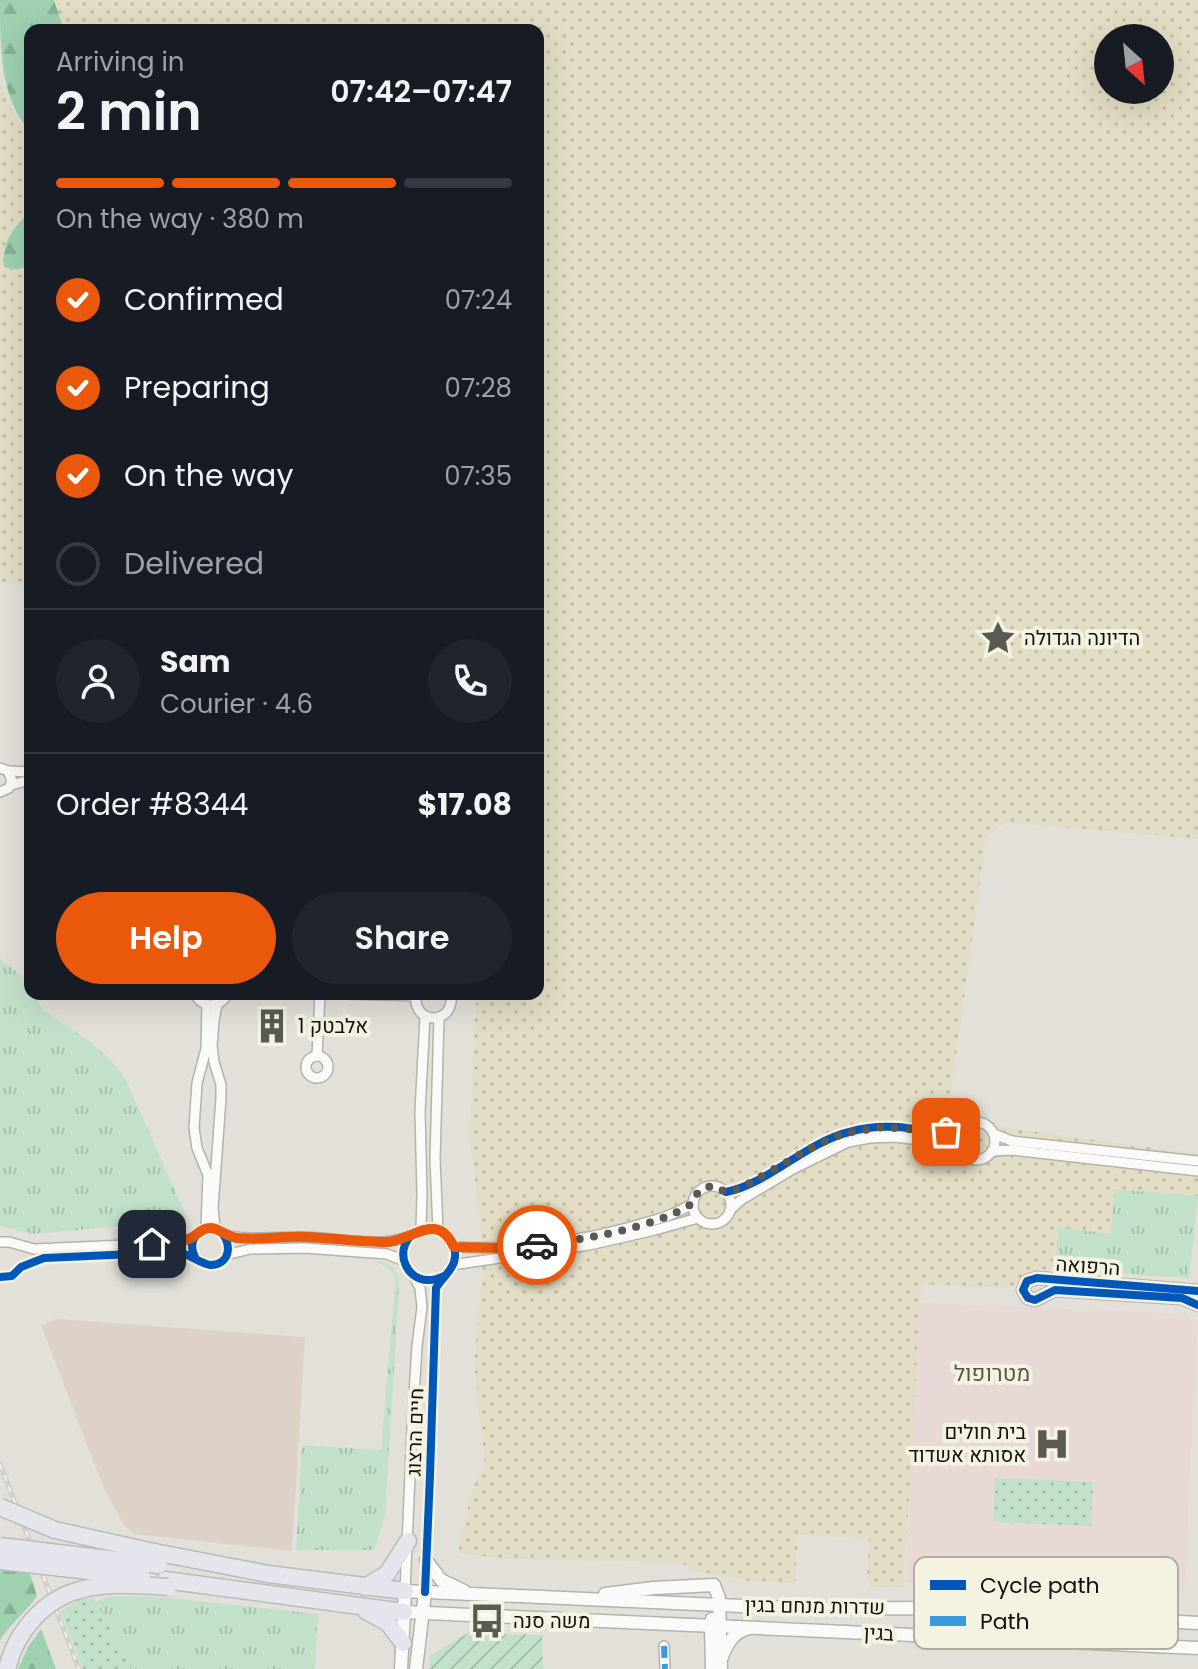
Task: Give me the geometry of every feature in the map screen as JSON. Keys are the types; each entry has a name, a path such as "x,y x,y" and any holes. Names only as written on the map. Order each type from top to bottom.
{"highway":[{"path":"0,1507 162,1571"},
{"path":"365,1587 387,1574 408,1541"},
{"path":"0,1546 162,1571 255,1591 404,1612"},
{"path":"0,1561 268,1574 405,1591"},
{"path":"7,1669 27,1626 40,1612 63,1596 84,1588 119,1586 162,1571"},
{"path":"350,1604 383,1619 410,1644"}],"main road":[{"name":"הרפואה","path":"1198,1291 1037,1278 1027,1281 1023,1290 1028,1298 1035,1300 1055,1290 1182,1298 1198,1305"},
{"path":"426,1560 441,1580 471,1594"},
{"path":"574,1598 654,1588 714,1585 719,1605 715,1625 716,1664"},
{"path":"405,1591 404,1612 416,1669"},
{"name":"שדרות מנחם בגין","path":"405,1591 810,1609 914,1608"},
{"path":"401,1669 423,1613 425,1592"},
{"name":"שדרות מנחם בגין","path":"404,1612 751,1627"},
{"path":"410,1644 445,1614"},
{"name":"שדרות מנחם בגין","path":"1178,1622 1198,1623"},
{"path":"678,1623 702,1636 716,1664"},
{"path":"716,1664 732,1638 740,1630 751,1627"},
{"name":"בגין","path":"751,1627 914,1635"},
{"name":"בגין","path":"1178,1647 1198,1648"}],"street":[{"path":"4,769 24,771"},
{"path":"0,792 11,785 12,777 4,769"},
{"path":"11,785 24,782"},
{"path":"200,1000 212,1005 223,1000"},
{"path":"317,1056 320,1000"},
{"path":"416,1000 417,1008 425,1016 439,1017 448,1012 451,1000"},
{"path":"210,1228 208,1175 197,1148 194,1128 197,1083 206,1049 212,1005"},
{"path":"0,1242 46,1248 179,1242 194,1238 210,1228 221,1098 212,1046 212,1005"},
{"path":"421,1229 420,1112 425,1016"},
{"path":"438,1230 435,1130 439,1017"},
{"path":"730,1210 793,1169 848,1142 895,1137 945,1143 957,1147 967,1158 976,1161 992,1151 994,1134 980,1122 967,1124 960,1130 957,1147"},
{"path":"726,1192 741,1188 820,1143 845,1133 883,1127 946,1132 960,1130"},
{"path":"994,1134 1012,1141 1198,1161"},
{"path":"992,1151 1012,1150 1198,1171"},
{"path":"708,1186 726,1192 730,1200 727,1217 716,1224 698,1218 693,1203 697,1194 708,1186"},
{"path":"454,1247 499,1248 593,1237 670,1215 693,1203"},
{"path":"452,1265 589,1245 698,1218"},
{"path":"210,1228 239,1238 305,1237 381,1242 395,1241 421,1229 438,1230 451,1240 454,1247 452,1265 444,1276 429,1280 414,1276 406,1267 403,1252 410,1236"},
{"path":"225,1235 228,1245 226,1255"},
{"path":"194,1238 192,1247 195,1257"},
{"path":"15,1244 22,1254 21,1267"},
{"path":"0,1277 12,1276 21,1267 36,1260 53,1257 176,1252 195,1257 205,1264 213,1264 226,1255 250,1249 304,1248 387,1254 404,1261"},
{"name":"חיים הרצוג","path":"405,1591 417,1346 422,1307 420,1288 414,1276"},
{"name":"חיים הרצוג","path":"425,1592 435,1295 444,1276"},
{"path":"664,1646 665,1669"}],"shaded area":[{"name":"בית חולים אסותא אשדוד","path":"919,1303 1186,1314 1197,1327 1184,1596 1178,1596 1178,1557 914,1557 914,1583 906,1583"},
{"path":"56,1319 305,1337 292,1551 134,1534 124,1525 104,1489 41,1325"}],"green space":[{"path":"0,0 54,0 63,24 24,24 24,123 7,88"},
{"path":"24,218 24,268 11,269 4,267 4,250"},
{"path":"0,959 24,980 24,1000 37,1000 43,1010 92,1043 125,1078 188,1220 32,1234 0,1226"},
{"path":"1115,1189 1198,1196 1189,1278 1055,1270 1058,1227"},
{"path":"373,1261 392,1267 397,1275 399,1287 385,1515 374,1550 296,1550 302,1445 381,1450 396,1277 386,1266"},
{"path":"995,1478 1093,1482 1091,1526 993,1522"},
{"path":"0,1570 30,1574 37,1596 0,1640"},
{"path":"108,1596 160,1597 318,1614 315,1669 131,1669 96,1602"},
{"path":"94,1598 131,1669 83,1669 61,1611 79,1600"},
{"path":"41,1629 56,1669 18,1669 28,1647"},
{"path":"468,1633 542,1635 543,1669 430,1669 429,1656"}],"sand":[{"path":"54,0 1198,0 1198,839 1006,822 986,838 947,1120 1198,1154 1198,1196 1115,1189 1111,1234 1058,1227 1055,1270 1027,1273 1015,1285 1003,1288 921,1284 904,1587 871,1587 867,1578 869,1538 798,1535 795,1583 749,1581 691,1570 681,1562 508,1559 458,1553 472,1489 485,1466 474,1363 482,1277 482,1236 470,1138 476,1000 544,1000 544,24 62,24"},
{"path":"0,82 15,115 24,126 24,218 4,250 4,267 24,267 24,585 0,583"}],"railway":[{"path":"0,1464 79,1669"}],"marked path":[{"path":"664,1646 665,1669"}],"cycle path":[{"path":"726,1192 757,1181 817,1145 855,1130 886,1127 937,1132 960,1130"},
{"path":"0,1277 12,1276 21,1267 44,1258 179,1252 210,1265 218,1264 228,1250 221,1232 215,1228 203,1230 195,1236 192,1246 195,1257"},
{"path":"425,1592 436,1288 453,1266 455,1255 451,1241 435,1229 421,1230 411,1236 403,1255 411,1273 420,1279 444,1276"},
{"path":"1198,1291 1037,1278 1027,1281 1023,1290 1028,1298 1035,1300 1055,1290 1182,1298 1198,1305"}],"way so far":[{"path":"537,1245 593,1237 681,1211 708,1186 726,1192 741,1188 820,1143 845,1133 883,1127 946,1132"}],"place":[{"name":"הדיונה הגדולה","path":"998,638"},
{"name":"אלבטק 1","path":"272,1026"},
{"name":"בית חולים אסותא אשדוד","path":"1052,1444"},
{"name":"משה סנה","path":"487,1621"}],"district":[{"name":"מטרופול","path":"992,1373"}],"route":[{"path":"152,1244 183,1242 206,1228 239,1238 305,1237 381,1242 401,1240 421,1229 433,1228 443,1232 454,1247 537,1245"}]}
